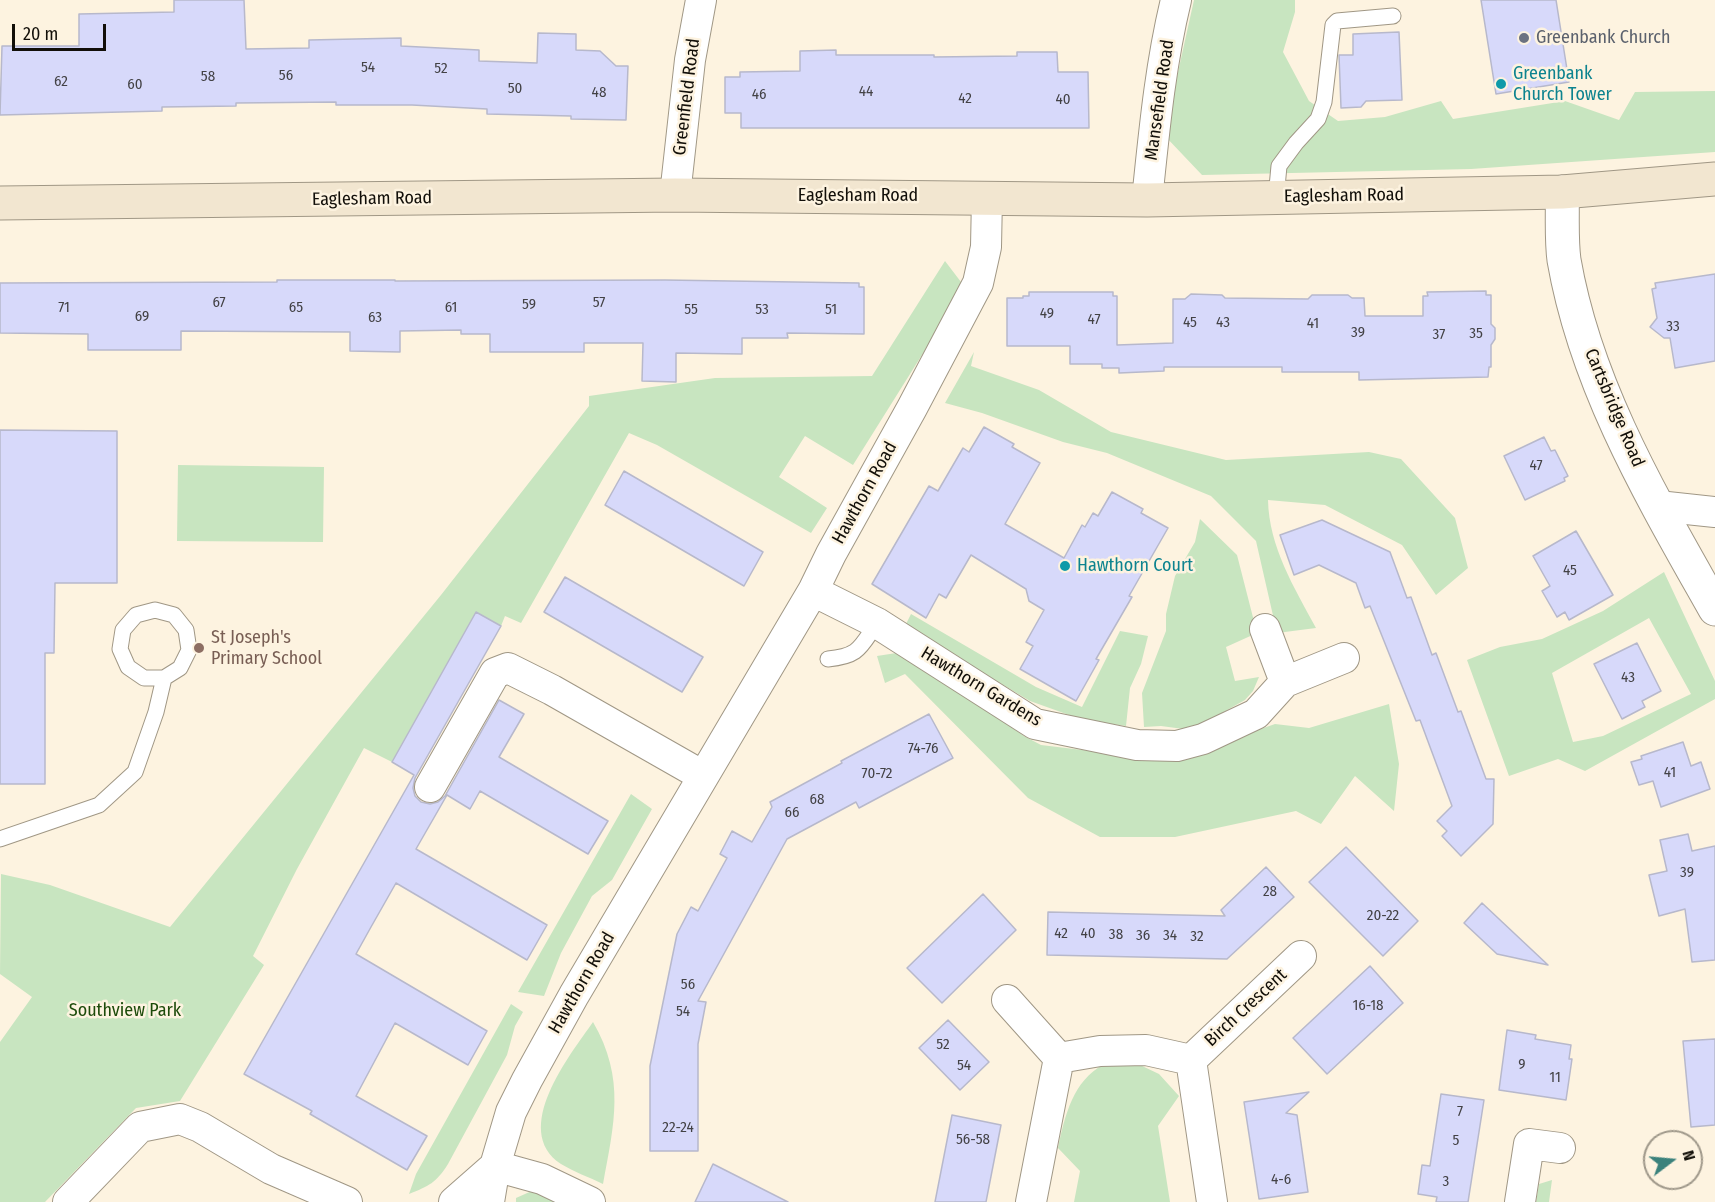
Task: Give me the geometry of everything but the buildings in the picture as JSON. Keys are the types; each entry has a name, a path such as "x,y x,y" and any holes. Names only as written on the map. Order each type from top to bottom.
{"main road":[{"name":"Eaglesham Road","path":"0,203 675,195 1147,200 1562,192 1715,179"}],"street":[{"name":"Greenfield Road","path":"675,195 690,60 701,0"},
{"name":"Mansefield Road","path":"1147,200 1169,26 1176,0"},
{"name":"Cartsbridge Road","path":"1562,192 1564,259 1584,340 1601,389 1658,506 1715,609"},
{"name":"Hawthorn Road","path":"489,1202 495,1166 511,1112 527,1080 574,995 813,591 978,283 986,247 987,197"},
{"path":"1658,506 1715,512"},
{"name":"Hawthorn Gardens","path":"813,591 878,623 1035,724 1079,735 1137,745 1176,746 1203,739 1256,714 1284,682 1344,658"},
{"path":"1265,629 1284,682"},
{"path":"430,787 495,673 508,668 547,687 703,776"},
{"name":"Birch Crescent","path":"1191,1060 1301,956"},
{"path":"1007,1000 1059,1058 1031,1202"},
{"name":"Birch Crescent","path":"1059,1058 1100,1051 1146,1050 1191,1060"},
{"name":"Birch Crescent","path":"1191,1060 1212,1202"},
{"path":"68,1202 140,1127 180,1119 200,1127 271,1169 347,1202"},
{"path":"1520,1202 1529,1144 1560,1148"},
{"path":"453,1202 495,1166 542,1179 590,1202"}],"lane":[{"path":"1276,198 1279,166 1318,119 1324,102 1333,25 1337,21 1393,16"},
{"path":"0,839 99,805 135,772 156,712 164,678 180,668 189,650 186,630 174,615 155,610 136,615 123,630 120,649 128,667 144,678 164,678"},
{"path":"828,659 847,657 857,650 878,623"}],"green space":[{"path":"1194,0 1295,0 1295,12 1283,52 1309,101 1338,121 1385,117 1441,101 1453,119 1565,101 1619,120 1635,92 1715,91 1715,152 1471,169 1202,175 1164,135"},
{"name":"Southview Park","path":"945,261 961,282 957,299 853,465 805,436 779,477 827,508 811,533 657,445 629,433 521,623 505,616 501,626 476,613 392,762 364,748 297,869 253,956 264,965 180,1101 136,1108 45,1202 0,1202 0,1042 32,997 0,974 1,874 50,885 170,927 441,595 589,406 589,396 715,378 872,376"},
{"path":"974,352 971,366 1039,390 1111,432 1226,460 1369,452 1401,459 1455,518 1468,568 1436,595 1402,545 1325,505 1268,500 1273,534 1284,566 1316,628 1277,633 1256,541 1211,496 1107,453 1063,442 982,413 945,403"},
{"path":"178,465 324,467 323,542 177,541"},
{"path":"1200,519 1237,555 1257,633 1226,647 1235,681 1259,677 1253,691 1245,700 1191,730 1161,726 1144,727 1142,693 1166,631 1166,614 1175,576 1195,542"},
{"path":"1664,572 1715,681 1715,699 1585,771 1558,759 1509,776 1467,660 1500,647 1542,639 1603,611","holes":["1649,618 1691,694 1603,736 1573,742 1552,673"]},
{"path":"911,614 1036,687 1082,707 1120,631 1148,636 1141,664 1130,688 1126,726 1083,720 1030,701 905,626"},
{"path":"903,652 1024,736 1041,745 1157,759 1215,745 1275,724 1309,728 1389,704 1399,764 1394,811 1355,776 1321,824 1296,811 1175,837 1100,837 1028,798 905,674 885,683 877,656"},
{"path":"631,794 652,809 612,880 592,896 561,953 544,996 518,992"},
{"path":"511,1004 523,1012 515,1026 507,1055 440,1176 422,1189 409,1194 416,1174"},
{"path":"593,1022 610,1063 614,1082 611,1141 603,1184 561,1164 547,1149 541,1132 543,1113 549,1093 559,1072"},
{"path":"1104,1064 1140,1065 1159,1074 1179,1096 1158,1126 1170,1202 1074,1202 1080,1171 1058,1148 1067,1111 1078,1089 1093,1071"},
{"path":"1552,1180 1549,1202 1536,1202 1539,1184"},
{"path":"534,1190 559,1202 516,1202 516,1198"}],"place":[{"name":"Greenbank Church","path":"1524,38"},
{"name":"Greenbank Church Tower","path":"1501,84"},
{"name":"Hawthorn Court","path":"1065,566"},
{"name":"St Joseph's Primary School","path":"199,648"}]}
